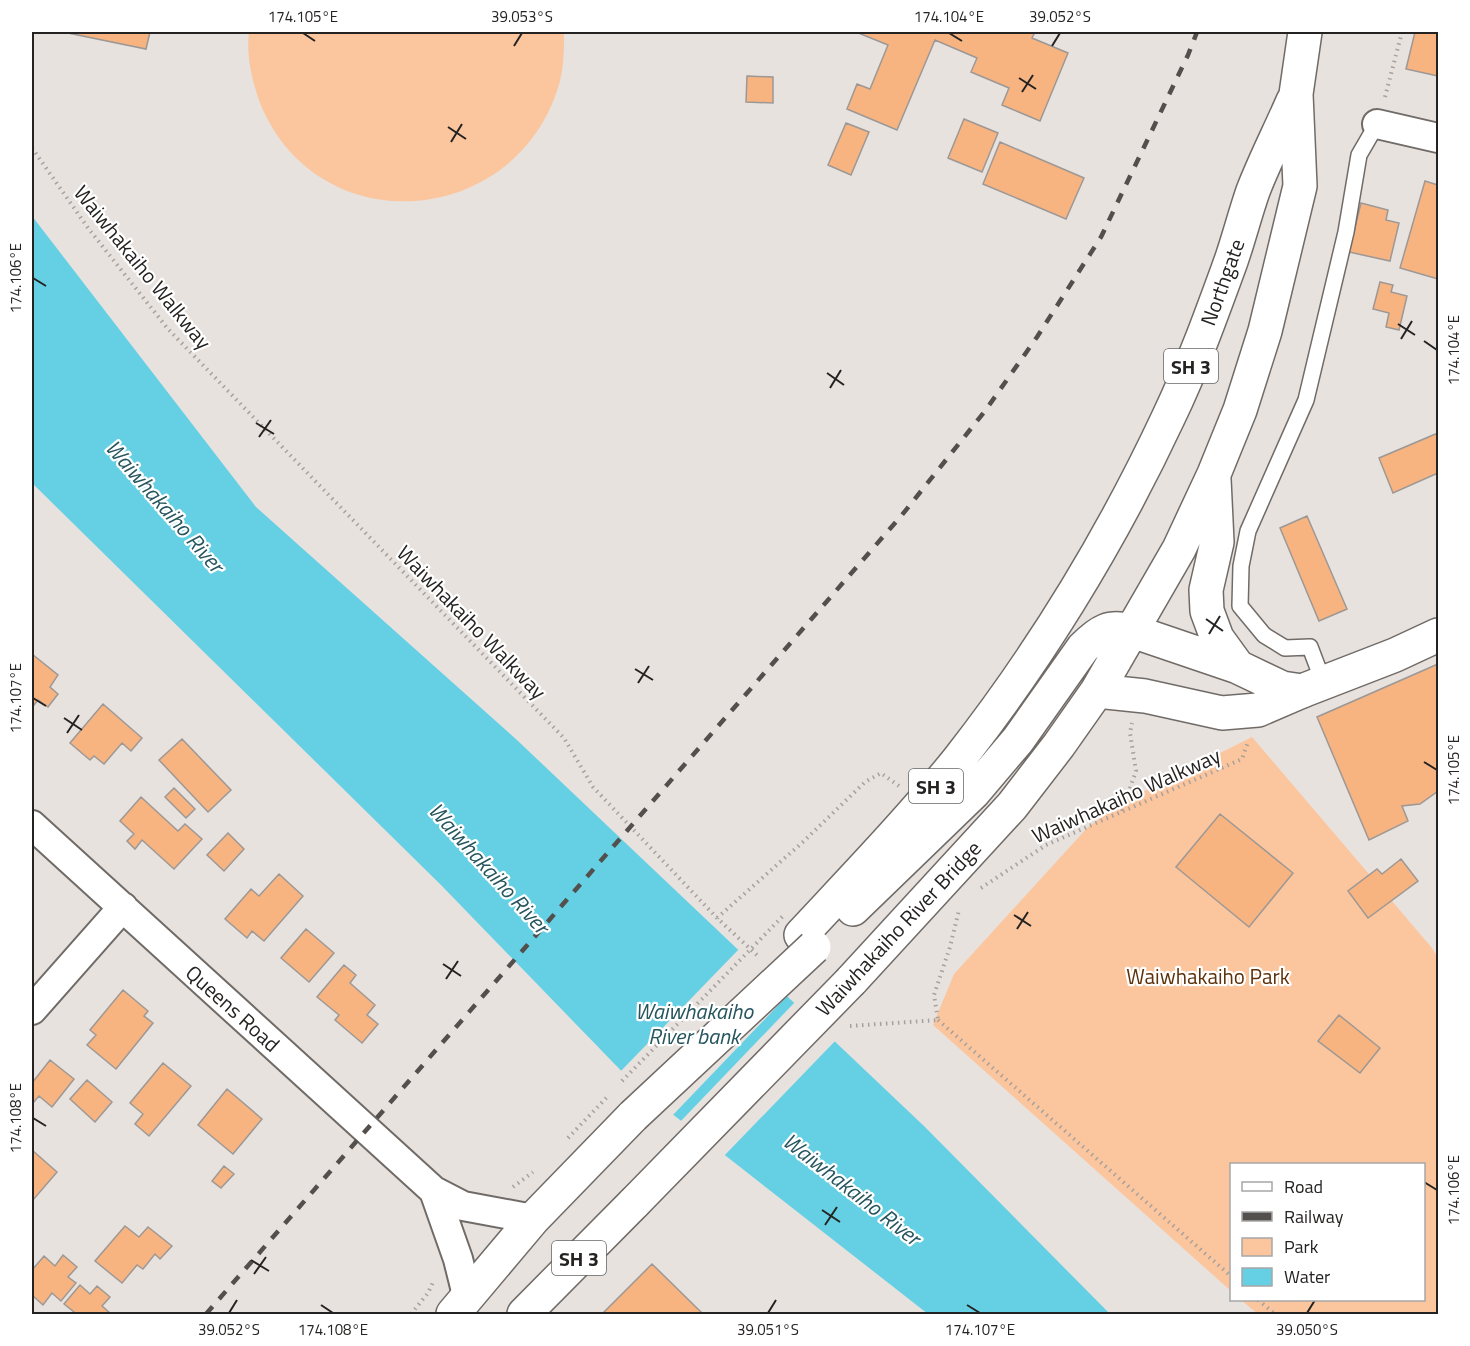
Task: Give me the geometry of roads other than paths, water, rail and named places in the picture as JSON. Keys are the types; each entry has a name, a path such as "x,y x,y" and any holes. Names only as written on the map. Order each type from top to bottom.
{"main road":[{"name":"Northgate","path":"1132,632 1179,549 1214,474 1240,410 1266,331 1300,186 1296,94 1305,32"},
{"name":"Northgate","path":"799,932 920,806 1009,693 1097,556 1134,488 1170,414 1231,261 1254,190 1296,94"},
{"path":"1214,474 1217,542 1206,590 1207,611 1216,638 1238,667"},
{"path":"799,932 973,793 1018,740 1083,648 1095,636 1115,627 1238,667 1282,688 1313,687"},
{"name":"Waiwhakaiho River Bridge","path":"524,1314 851,981 1012,806 1097,691 1132,632"},
{"path":"1097,691 1145,696 1222,713 1258,710 1438,635"},
{"name":"SH 3","path":"460,1305 533,1219 579,1148 633,1116 799,932"}],"street":[{"path":"1377,124 1438,138"},
{"name":"Queens Road","path":"32,825 434,1191 463,1206 533,1219"},
{"path":"32,1010 123,907"},
{"name":"Queens Road","path":"434,1191 458,1259 460,1305"}],"lane":[{"path":"1313,687 1310,646 1285,648 1264,635 1240,606 1240,566 1248,531 1306,400 1346,232 1359,155 1377,124"}],"water":[{"name":"Waiwhakaiho River bank","path":"32,216 256,507 518,741 925,1127 1110,1314 928,1314 634,1084 440,884 32,483"}],"railway":[{"path":"206,1314 902,515 985,411 1037,337 1101,237 1197,32"}],"water label":[{"name":"Waiwhakaiho River","path":"165,506"},
{"name":"Waiwhakaiho River","path":"489,868"},
{"name":"Waiwhakaiho River","path":"852,1189"}],"park label":[{"name":"Waiwhakaiho Park","path":"1208,976"}]}
